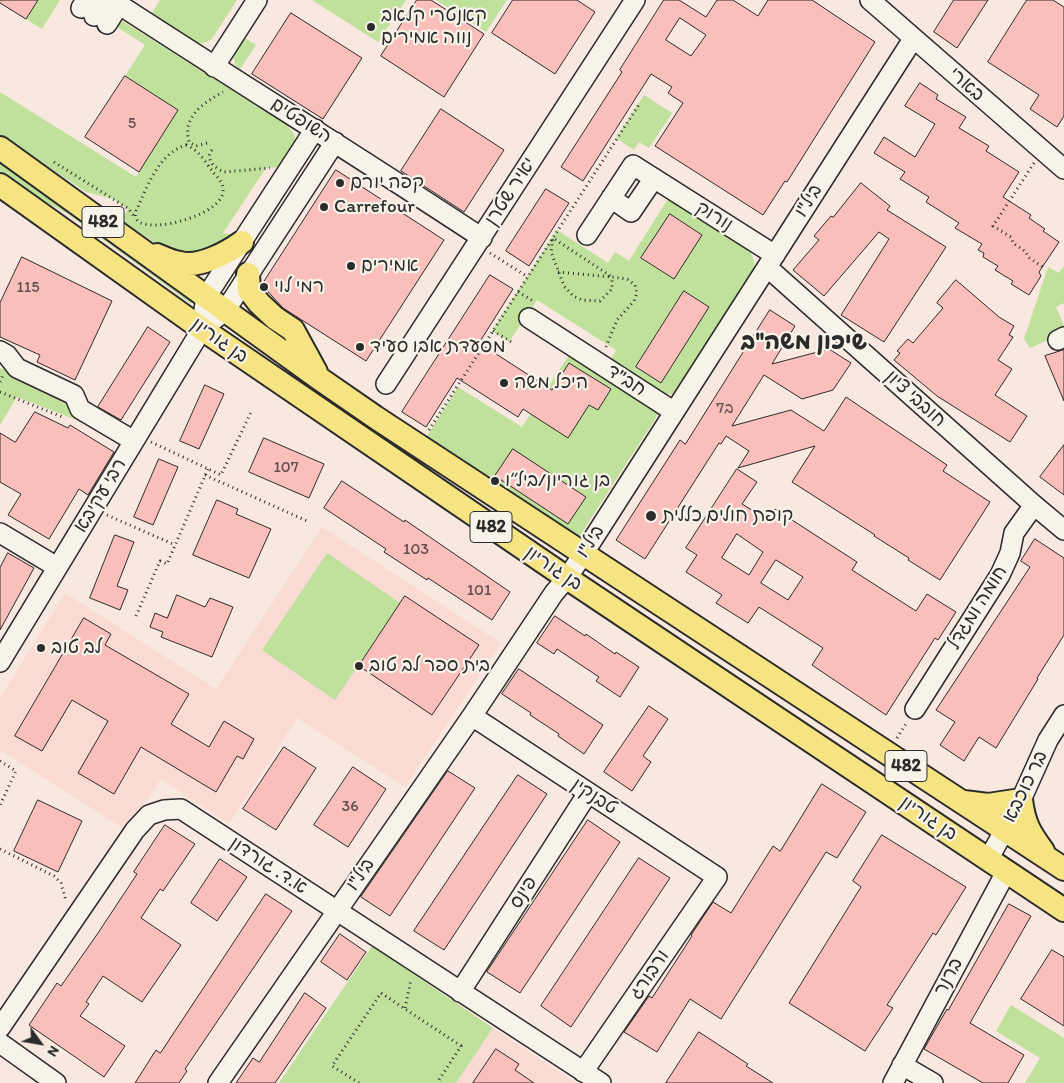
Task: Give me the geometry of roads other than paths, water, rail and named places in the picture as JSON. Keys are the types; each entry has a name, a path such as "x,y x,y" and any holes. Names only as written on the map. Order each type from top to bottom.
{"main road":[{"name":"בן גוריון","path":"0,148 320,379 1057,865"},
{"name":"בן גוריון","path":"0,185 202,329 566,578 1064,910"},
{"path":"137,248 181,264 211,259 227,252 242,242"},
{"path":"248,274 250,290 259,303 275,318 293,330 320,379"},
{"path":"960,802 988,805 1021,800 1024,819 1032,837 1057,865"}],"street":[{"path":"214,67 257,0"},
{"name":"יאיר שטרן","path":"386,384 635,0"},
{"name":"בארי","path":"870,0 1064,169"},
{"name":"השופטים","path":"100,8 214,67 315,129 482,238"},
{"name":"ביל\"ו","path":"218,1083 472,716 554,593 584,553 913,39"},
{"path":"202,329 206,297 315,129"},
{"path":"202,329 225,311 335,142"},
{"name":"נורוק","path":"587,235 633,165 771,261"},
{"name":"חובבי ציון","path":"771,261 1034,505 1064,530"},
{"name":"חב\"ד","path":"533,311 673,412"},
{"name":"רבי עקיבא","path":"0,662 57,567 141,441 202,329"},
{"path":"0,352 7,355 17,368 74,395 80,409 141,441"},
{"name":"חומה ומגדל","path":"915,709 1000,575 1010,553 1014,533 1034,505"},
{"path":"0,533 57,567"},
{"name":"בר כוכבא","path":"997,866 1004,830 1021,800 1048,740 1064,715"},
{"name":"טבנקין","path":"472,716 717,877"},
{"name":"פינס","path":"460,992 588,793"},
{"name":"א.ד. גורדון","path":"0,1028 134,830 149,815 164,810 181,809 596,1080"},
{"name":"ברנר","path":"893,1083 997,866"},
{"name":"ורבורג","path":"596,1080 717,877"},
{"path":"0,1042 56,1083"},
{"path":"902,1065 933,1083"}],"place":[{"name":"קאנטרי קלאב נווה אמירים","path":"371,27"},
{"name":"קפה יורם","path":"340,183"},
{"name":"Carrefour","path":"324,207"},
{"name":"אמירים","path":"351,266"},
{"name":"רמי לוי","path":"264,287"},
{"name":"מסעדת אבו סעיד","path":"360,347"},
{"name":"היכל משה","path":"504,383"},
{"name":"בן גוריון/ביל״ו","path":"495,481"},
{"name":"קופת חולים כללית","path":"651,516"},
{"name":"לב טוב","path":"41,648"},
{"name":"בית ספר לב טוב","path":"359,666"}],"district":[{"name":"שיכון משה\"ב","path":"804,343"}]}
